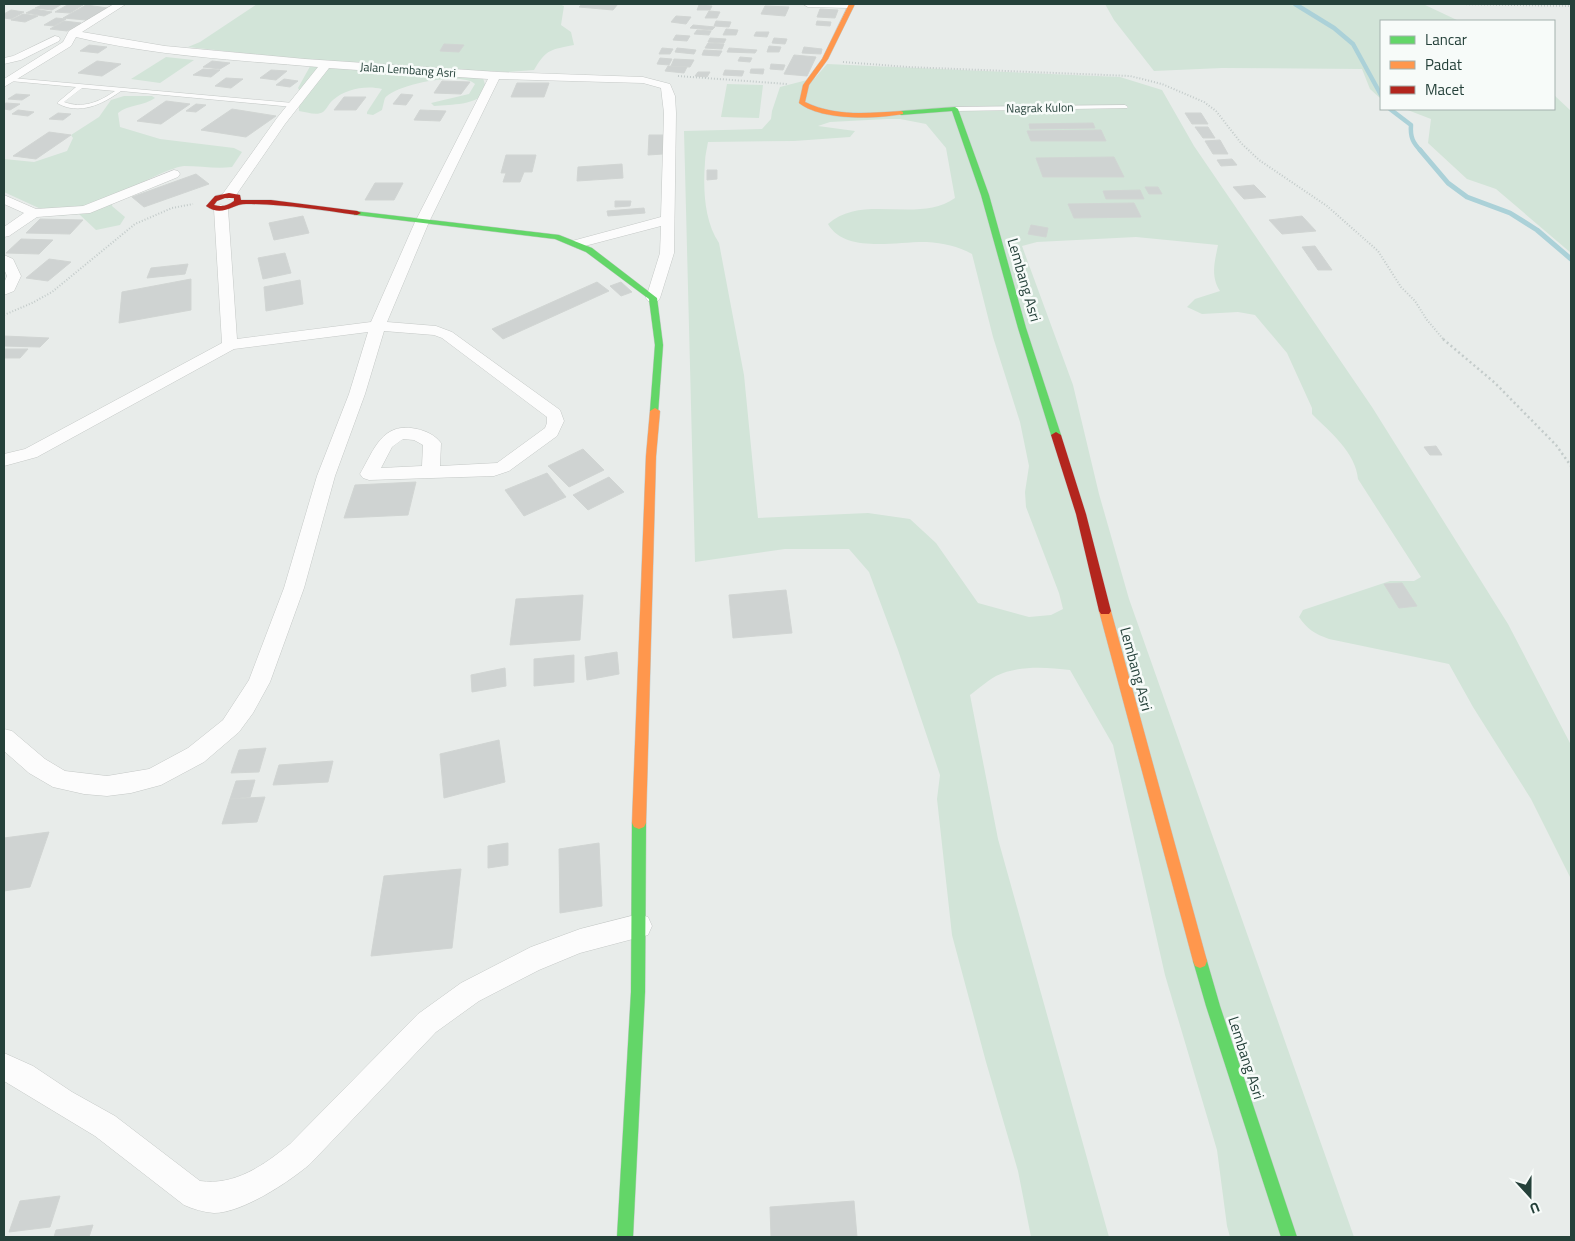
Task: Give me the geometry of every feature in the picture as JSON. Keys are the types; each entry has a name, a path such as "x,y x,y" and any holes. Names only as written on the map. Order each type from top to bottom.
{"street":[{"path":"4,62 17,58 50,41 73,33 120,4"},
{"path":"808,4 851,5 825,59 806,85 802,103 804,106 814,110 855,114 955,109"},
{"path":"7,79 67,44 73,33"},
{"name":"Jalan Lembang Asri","path":"73,33 114,42 326,64 495,76 643,80 666,86"},
{"path":"230,344 216,205 231,207 246,169 326,64"},
{"path":"4,738 37,766 61,780 107,786 153,778 196,755 231,726 245,707 259,682 277,636 294,588 326,476 357,394 379,326 422,222 495,76"},
{"path":"625,1237 638,992 639,825 646,578 651,456 658,381 659,345 653,298 666,253 670,113 666,86"},
{"name":"Lembang Asri","path":"955,109 984,195 1022,328 1080,514 1124,684 1213,1006 1289,1237"},
{"path":"4,199 34,213 85,210 174,174"},
{"path":"233,198 541,235 577,244 588,250 653,298"},
{"path":"4,233 34,213"},
{"path":"577,244 666,220"},
{"path":"4,259 8,262 14,276 10,288 4,291"},
{"path":"4,460 31,453 230,344 379,326 436,331 447,335 554,414 556,419 556,425 551,432 499,469 487,472 431,473"},
{"path":"4,1068 23,1076 62,1102 105,1126 194,1196 216,1198 257,1184 279,1171 300,1154 427,1023 470,992 530,960 580,941 639,926"}],"lane":[{"path":"7,79 293,105"},
{"path":"80,86 60,103 88,107 94,106 121,89"},
{"name":"Nagrak Kulon","path":"955,109 1125,106"}],"path":[{"path":"1460,4 1571,6"},
{"path":"825,59 908,67 1027,70 1130,76 1162,84 1204,102 1216,111 1241,143 1259,160 1327,206 1366,238 1378,251 1402,287 1445,341 1494,383 1556,445 1571,466"},
{"path":"666,86 669,78 677,76 806,85"},
{"path":"4,315 48,295 123,232 140,221 158,212 178,206 216,205"}],"green space":[{"path":"257,4 559,4 564,6 561,25 571,32 574,45 550,51 542,58 534,70 486,71 483,78 487,91 470,102 434,106 431,103 469,94 475,84 468,80 443,79 414,84 391,93 385,98 382,110 373,115 367,114 367,112 382,89 369,87 343,93 333,100 323,112 318,114 299,111 299,104 304,98 298,88 313,61 188,47 200,42"},
{"path":"1105,4 1423,4 1457,20 1380,20 1380,98 1370,89 1362,69 1222,68 1154,71 1114,20"},
{"path":"166,57 194,60 160,83 131,79"},
{"path":"827,64 1120,77 1162,90 1194,146 1372,407 1508,624 1571,745 1571,879 1531,799 1473,707 1449,664 1329,639 1312,631 1299,617 1303,610 1390,581 1414,581 1421,577 1358,479 1352,460 1341,443 1312,414 1312,408 1287,353 1255,315 1238,312 1202,314 1187,307 1195,299 1220,291 1214,274 1218,245 1136,237 1037,242 1022,246 1073,385 1099,494 1129,599 1354,1237 1230,1237 1217,1150 1165,975 1113,745 1070,670 1023,668 996,676 970,695 998,839 1109,1237 1031,1237 1018,1171 952,935 937,799 940,775 898,650 869,572 849,549 785,549 695,562 684,131 762,129 771,119 780,87 815,78","holes":["900,119 926,124 946,148 955,198 940,205 924,209 873,209 857,211 842,215 828,224 836,233 846,239 859,243 933,242 956,247 972,254 993,337 1020,422 1029,466 1025,492 1026,507 1059,593 1063,609 1051,615 1029,617 978,603 936,543 910,519 868,513 758,518 744,375 719,243 707,215 704,172 708,142 794,141 850,137 855,131 818,126 830,122"]},
{"path":"727,84 763,85 759,118 721,117"},
{"path":"124,96 152,96 155,98 118,113 120,127 160,139 234,148 242,152 232,167 177,167 137,185 113,199 112,206 125,217 120,225 96,230 79,214 56,216 4,192 4,159 34,162 67,151 73,138 71,135 99,117 111,100"},
{"path":"1555,96 1571,111 1571,253 1496,189 1467,179 1428,143 1431,119 1408,110 1555,110"}],"building":[{"path":"44,4 62,4 52,10 35,8"},
{"path":"69,4 83,5 70,13 55,12"},
{"path":"582,4 618,4 613,10 579,7"},
{"path":"86,5 108,8 86,20 63,18"},
{"path":"699,5 712,6 710,10 697,10"},
{"path":"765,6 789,7 785,16 761,14"},
{"path":"34,9 52,12 44,16 26,13"},
{"path":"820,9 838,10 835,18 817,17"},
{"path":"11,10 24,12 11,19 4,18 4,14"},
{"path":"709,11 720,12 717,18 705,18"},
{"path":"23,14 38,16 25,22 11,20"},
{"path":"676,16 691,17 686,24 671,22"},
{"path":"56,18 66,19 54,26 44,25"},
{"path":"64,21 81,23 67,31 50,29"},
{"path":"716,21 731,22 729,27 714,26"},
{"path":"817,21 831,22 830,26 816,25"},
{"path":"693,25 715,27 712,30 690,28"},
{"path":"726,29 738,30 736,35 723,35"},
{"path":"697,30 711,31 709,35 694,34"},
{"path":"756,32 769,32 767,37 754,36"},
{"path":"676,35 690,36 687,41 673,40"},
{"path":"710,38 726,39 724,43 708,42"},
{"path":"774,38 787,39 785,44 772,43"},
{"path":"708,43 724,44 722,49 705,48"},
{"path":"444,44 464,45 459,52 440,51"},
{"path":"89,45 107,47 98,53 80,51"},
{"path":"769,46 781,47 779,52 767,52"},
{"path":"804,47 822,49 821,54 802,53"},
{"path":"662,48 673,49 670,54 659,54"},
{"path":"677,48 696,50 694,54 675,52"},
{"path":"729,48 757,50 755,53 727,52"},
{"path":"704,50 722,51 719,56 702,55"},
{"path":"794,55 816,57 807,76 784,74"},
{"path":"740,57 752,58 750,62 738,61"},
{"path":"660,58 672,59 669,65 657,64"},
{"path":"674,59 694,60 690,67 671,66"},
{"path":"97,61 121,64 102,76 78,73"},
{"path":"212,61 230,63 220,69 203,67"},
{"path":"771,64 785,65 783,70 770,69"},
{"path":"668,66 687,67 684,73 665,71"},
{"path":"203,69 220,70 211,77 193,75"},
{"path":"751,69 764,69 763,74 750,73"},
{"path":"271,70 287,71 276,80 260,78"},
{"path":"725,70 744,71 742,76 723,75"},
{"path":"698,72 710,72 707,77 695,76"},
{"path":"226,78 243,79 231,88 215,86"},
{"path":"284,79 298,81 290,87 276,85"},
{"path":"442,81 470,82 461,94 434,93"},
{"path":"517,83 549,83 544,97 511,97"},
{"path":"16,94 30,95 22,100 8,99"},
{"path":"401,94 413,95 406,105 393,104"},
{"path":"344,97 366,97 356,110 334,110"},
{"path":"166,101 190,104 161,124 137,121"},
{"path":"4,104 20,104 10,110 4,109"},
{"path":"196,104 206,105 196,112 186,111"},
{"path":"232,109 276,116 246,137 201,130"},
{"path":"18,110 34,112 28,116 12,114"},
{"path":"420,110 446,111 440,121 414,120"},
{"path":"58,113 71,114 63,120 49,119"},
{"path":"1185,113 1201,113 1208,124 1192,124"},
{"path":"1093,123 1095,128 1030,129 1029,124"},
{"path":"1195,127 1208,127 1215,138 1203,138"},
{"path":"1101,130 1106,141 1031,141 1027,131"},
{"path":"49,132 71,135 36,159 13,156"},
{"path":"649,135 663,135 663,154 648,155"},
{"path":"1220,140 1228,154 1213,154 1205,141"},
{"path":"506,155 536,155 532,172 524,172 520,182 503,182 506,173 501,173"},
{"path":"1114,157 1124,177 1043,177 1036,158"},
{"path":"1232,159 1237,165 1221,166 1217,160"},
{"path":"622,164 623,178 577,181 578,167"},
{"path":"707,170 717,170 717,179 707,180"},
{"path":"196,174 209,184 144,207 132,197"},
{"path":"375,183 403,183 394,200 365,200"},
{"path":"1254,185 1266,197 1244,199 1233,187"},
{"path":"1145,187 1158,187 1162,194 1149,194"},
{"path":"1140,190 1144,199 1106,199 1103,191"},
{"path":"615,201 631,201 630,206 615,207"},
{"path":"1134,203 1141,217 1074,218 1068,204"},
{"path":"644,208 645,213 608,216 607,211"},
{"path":"303,216 309,233 274,240 269,223"},
{"path":"1302,216 1316,231 1282,234 1269,220"},
{"path":"40,219 83,220 70,234 26,233"},
{"path":"1031,225 1048,228 1046,237 1028,234"},
{"path":"21,239 53,240 39,254 6,253"},
{"path":"1315,246 1332,270 1318,270 1302,247"},
{"path":"285,253 291,273 263,279 258,258"},
{"path":"49,259 71,262 48,281 26,278"},
{"path":"188,264 185,274 147,278 151,268"},
{"path":"191,279 191,310 119,323 122,292"},
{"path":"300,280 303,304 266,311 264,287"},
{"path":"597,282 609,291 503,339 492,329"},
{"path":"621,282 632,292 621,296 610,286"},
{"path":"4,336 49,338 40,347 4,346"},
{"path":"4,349 28,349 20,358 4,358"},
{"path":"1436,446 1442,455 1430,455 1424,447"},
{"path":"583,449 604,470 569,487 548,466"},
{"path":"547,473 566,497 524,516 505,490"},
{"path":"609,477 624,492 588,510 573,495"},
{"path":"416,482 408,515 344,518 355,485"},
{"path":"1402,583 1417,606 1399,608 1384,584"},
{"path":"786,590 792,633 733,638 729,595"},
{"path":"583,595 580,640 510,645 516,599"},
{"path":"617,652 619,674 587,680 585,657"},
{"path":"574,655 574,682 534,686 534,659"},
{"path":"505,668 506,686 472,692 471,675"},
{"path":"499,740 505,782 444,798 440,754"},
{"path":"266,748 259,772 231,773 239,750"},
{"path":"333,761 328,782 273,785 279,765"},
{"path":"255,780 250,797 230,799 236,781"},
{"path":"265,797 257,822 222,824 230,799"},
{"path":"49,832 30,887 4,891 4,838"},
{"path":"508,843 508,865 488,868 488,846"},
{"path":"599,843 602,906 560,913 559,849"},
{"path":"461,869 452,948 371,956 384,876"},
{"path":"60,1196 50,1227 9,1232 20,1201"},
{"path":"854,1201 857,1237 771,1237 770,1207"},
{"path":"93,1225 89,1237 54,1237 56,1230"}],"waterway":[{"path":"1295,4 1334,28 1353,44 1380,93"},
{"path":"1391,110 1411,125 1413,140 1421,151"},
{"path":"1420,150 1448,183 1467,197 1510,213 1537,230 1571,259"}],"traffic: fast":[{"path":"901,113 955,109 985,195 1022,328 1056,435"},
{"path":"357,213 556,237 589,250 653,298 659,345 655,411"},
{"path":"625,1237 638,992 639,823"},
{"path":"1200,961 1289,1237"}],"traffic: slow":[{"path":"852,4 825,59 806,85 802,103 825,112 837,114 901,113"},
{"path":"639,823 651,456 655,411"},
{"path":"1105,611 1200,961"}],"traffic: jam":[{"path":"238,202 237,197 225,196 217,198 210,206 221,209 231,207 238,202 271,202 357,213"},
{"path":"1056,435 1081,514 1105,611"}]}
